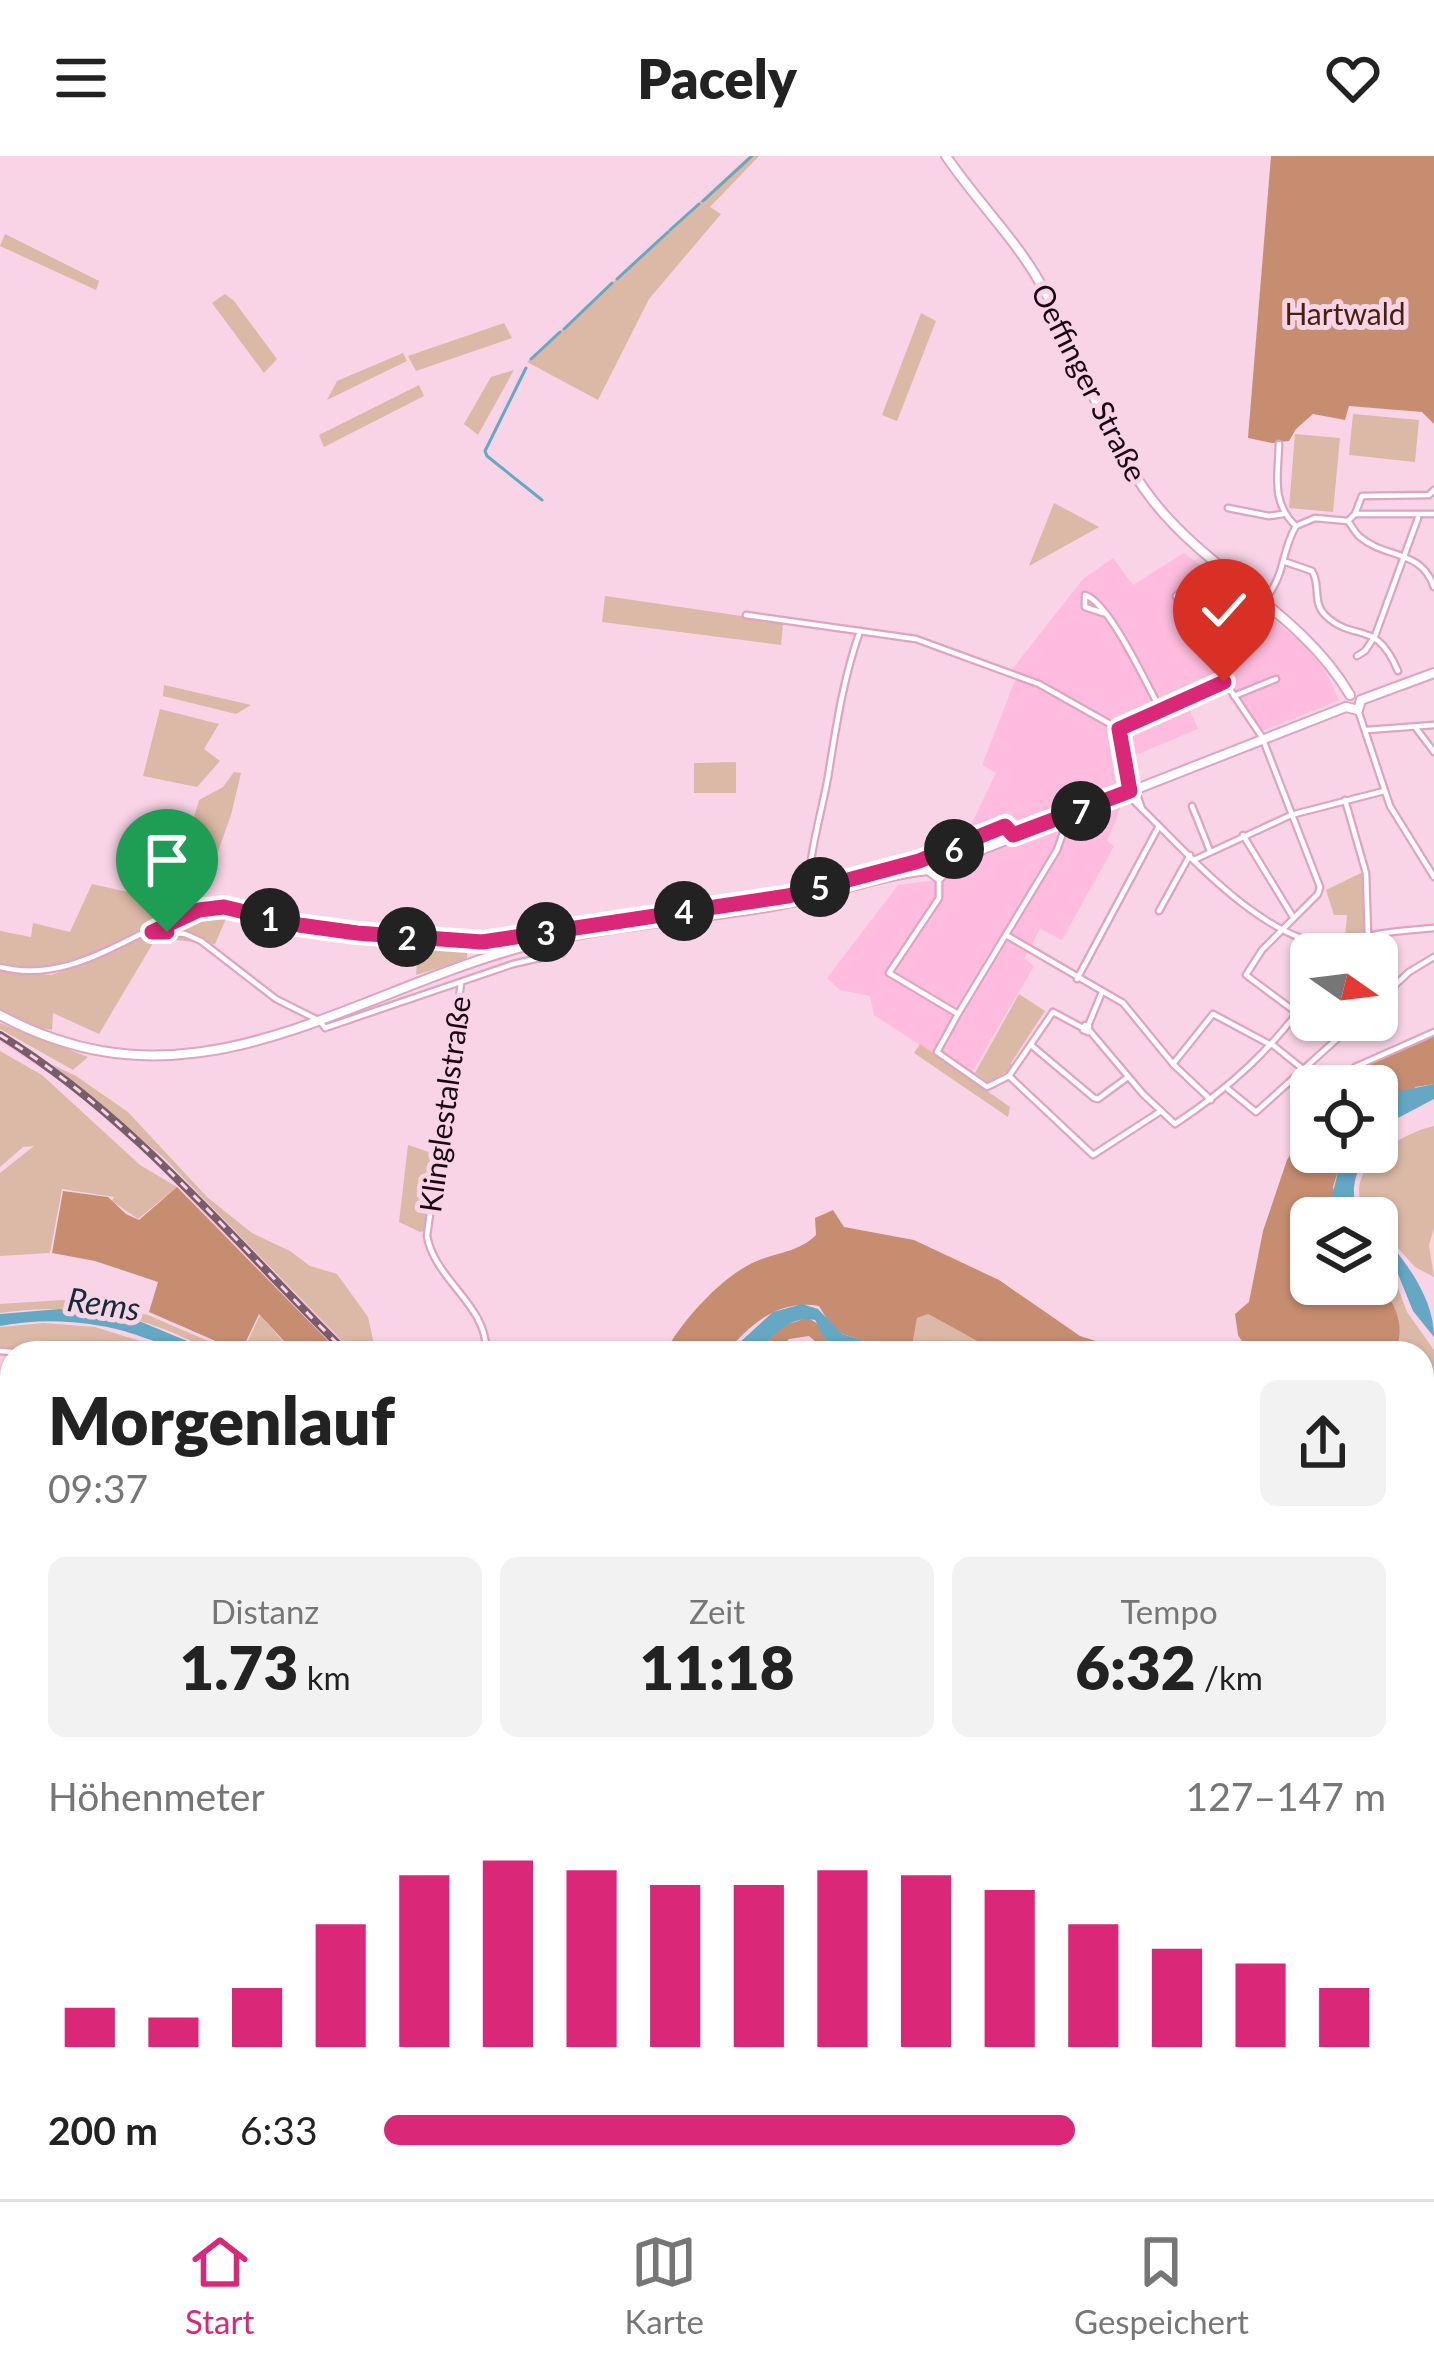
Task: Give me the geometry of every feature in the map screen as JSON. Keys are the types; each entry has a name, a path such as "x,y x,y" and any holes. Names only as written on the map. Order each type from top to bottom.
{"main road":[{"name":"Oeffinger Straße","path":"946,156 1041,283 1115,442 1151,499 1192,545 1304,636 1350,695"},
{"path":"1346,707 1350,695 1361,700 1434,673"},
{"path":"928,871 932,861 945,864 1262,737 1346,707 1358,710 1361,700"},
{"path":"0,1015 86,1048 157,1056 241,1047 323,1024 444,970 560,934 928,871 939,878 946,872 945,864"}],"street":[{"path":"1280,445 1277,501 1296,526"},
{"path":"1348,521 1362,496 1430,495 1434,490"},
{"path":"1228,508 1283,514"},
{"path":"1355,514 1434,514"},
{"path":"1185,613 1207,641 1257,612 1296,526 1315,518 1348,521 1366,541 1405,555 1430,575 1434,587"},
{"path":"1357,656 1375,636 1418,518"},
{"path":"1283,562 1315,574 1317,600 1327,617 1375,636 1387,646 1398,671"},
{"path":"1430,575 1434,566"},
{"path":"1103,613 1161,710"},
{"path":"746,615 904,635 1040,684 1119,729 1133,790 1143,810 1229,891 1290,934"},
{"path":"860,631 840,692 813,838 808,894 919,861 1005,826 1013,835"},
{"path":"1206,654 1262,737 1320,887 1246,975 1290,1008"},
{"path":"1234,696 1276,679"},
{"path":"1119,729 1224,682"},
{"path":"1358,710 1384,791 1434,878"},
{"path":"1367,730 1434,725"},
{"path":"1416,727 1434,752"},
{"path":"1159,911 1193,857 1291,815 1384,791"},
{"path":"1346,800 1366,873 1368,933"},
{"path":"1192,806 1210,850"},
{"path":"1061,818 1063,838 937,1052 987,1087 1010,1076 1053,1012 1087,1028 1175,1124 1228,1089 1290,1022"},
{"path":"1077,979 1159,826"},
{"path":"1243,836 1293,917"},
{"path":"939,878 939,898 889,974 958,1014"},
{"path":"0,967 33,974 50,972 199,910 224,907 299,925 474,943 560,934 562,953 323,1024 275,999 194,937 152,932"},
{"path":"1393,933 1434,928"},
{"path":"1006,935 1124,1003 1173,1064 1211,1100"},
{"path":"1398,983 1434,957"},
{"name":"Klinglestalstraße","path":"461,981 427,1236 438,1267 482,1325 484,1341"},
{"path":"1087,1028 1102,992"},
{"path":"1173,1064 1213,1013 1272,1045 1298,1065"},
{"path":"1360,1065 1434,1032"},
{"path":"1309,1065 1335,1041"},
{"path":"1031,1045 1094,1098 1128,1077"},
{"path":"1010,1076 1093,1155 1161,1111"},
{"path":"1228,1089 1256,1112 1290,1082"}],"shaded area":[{"path":"749,156 759,156 710,207 721,214 649,299 598,400 527,362"},
{"path":"5,234 99,281 96,290 0,246"},
{"path":"225,294 277,359 264,373 212,303"},
{"path":"921,313 936,321 897,421 882,415"},
{"path":"504,323 512,338 416,371 408,356"},
{"path":"403,353 407,361 327,400 337,381"},
{"path":"514,370 478,435 464,424 491,377"},
{"path":"419,385 424,396 324,447 319,435"},
{"path":"1353,414 1419,420 1415,462 1349,455"},
{"path":"1295,434 1340,438 1333,512 1289,508"},
{"path":"1054,503 1099,527 1029,566"},
{"path":"1184,553 1301,641 1325,670 1339,700 1255,734 1224,687 1187,705 1198,729 1121,761 1129,786 1107,841 1114,846 1062,940 1040,929 1024,958 1034,966 969,1077 874,1015 870,996 840,990 827,978 898,885 945,879 996,773 982,765 1017,675 1010,672 1083,579 1113,558 1133,585"},
{"path":"605,596 790,625 783,625 781,645 602,622"},
{"path":"164,685 251,705 236,714 163,696"},
{"path":"160,709 219,724 204,749 220,761 197,787 143,776"},
{"path":"736,762 736,793 694,793 694,763"},
{"path":"234,772 241,773 231,815 198,907 180,914 193,881 173,872 199,800 223,787"},
{"path":"1363,872 1366,931 1346,933 1347,915 1334,915 1326,890"},
{"path":"92,884 154,898 179,914 164,931 205,910 228,914 215,944 156,938 99,1034 53,1013 52,1030 0,1011 0,970 51,975 100,958 82,958 48,970 0,965 0,931 31,937 33,923 70,932"},
{"path":"419,940 467,945 467,959 416,975"},
{"path":"1019,994 1045,1011 1011,1063 1014,1068 988,1082 975,1073"},
{"path":"0,1023 88,1057 73,1070 0,1029"},
{"path":"0,1033 77,1082 132,1128 342,1341 328,1341 146,1154 68,1086 0,1041"},
{"path":"920,1044 1010,1107 1008,1117 914,1053"},
{"path":"0,1051 42,1075 140,1165 177,1187 138,1219 112,1201 114,1197 62,1189 50,1253 0,1256 0,1173 34,1146 23,1147 0,1167"},
{"path":"53,1065 128,1112 207,1197 252,1233 310,1266 337,1274 368,1317 373,1341 342,1341 164,1158"},
{"path":"1434,1126 1434,1228 1429,1245 1434,1277 1415,1267 1398,1248 1398,1197 1360,1197 1359,1187 1364,1173 1398,1173 1398,1141"},
{"path":"408,1145 435,1154 424,1231 420,1232 399,1222"},
{"path":"1398,1288 1407,1312 1428,1341 1398,1341 1392,1305 1398,1305"},
{"path":"63,1300 148,1315 208,1341 191,1341 105,1313 43,1309 0,1313 0,1304"},
{"path":"928,1314 977,1341 913,1341 917,1318"},
{"path":"260,1315 283,1341 248,1341"},
{"path":"44,1323 95,1327 140,1341 0,1341 0,1327"}],"green space":[{"name":"Hartwald","path":"1271,156 1434,156 1434,424 1422,412 1349,406 1345,420 1313,414 1289,441 1248,438"},
{"path":"1434,1035 1434,1084 1416,1087 1398,1099 1398,1065 1367,1065"},
{"path":"1290,1155 1290,1173 1337,1173 1335,1197 1290,1197 1290,1305 1392,1305 1398,1341 1242,1341 1235,1314 1249,1302 1263,1231"},
{"path":"177,1187 328,1341 284,1341 259,1314 246,1341 216,1341 149,1312 158,1282 95,1261 52,1253 63,1191 108,1197 139,1220"},
{"path":"833,1210 844,1227 914,1240 999,1280 1080,1336 1096,1341 977,1341 928,1314 917,1318 913,1341 865,1341 831,1326 819,1306 805,1305 766,1316 737,1341 672,1341 717,1288 744,1267 816,1235 815,1218"},
{"path":"807,1318 837,1341 815,1341 809,1336 768,1341 782,1326"}],"water":[{"path":"1434,1084 1434,1099 1398,1118 1398,1092"},
{"path":"1338,1173 1358,1173 1354,1197 1332,1196"},
{"path":"1398,1255 1423,1293 1434,1337 1413,1311 1398,1274"},
{"path":"802,1304 818,1309 842,1334 865,1341 828,1341 815,1320 805,1319 782,1328 768,1341 741,1341 773,1312"},
{"path":"60,1309 139,1321 187,1341 155,1341 78,1322 0,1326 0,1314"}],"waterway":[{"path":"703,201 752,156"},
{"path":"670,230 699,204"},
{"path":"617,279 668,232"},
{"path":"564,329 612,283"},
{"path":"531,359 560,332"},
{"path":"526,368 485,451 542,500"}],"railway":[{"path":"0,1035 49,1068 140,1143 335,1341"}],"route":[{"path":"167,932 152,932 199,910 224,907 299,925 474,943 766,900 837,885 954,849 1005,826 1013,835 1130,791 1119,729 1224,682"}],"water label":[{"name":"Rems","path":"104,1303"}]}
